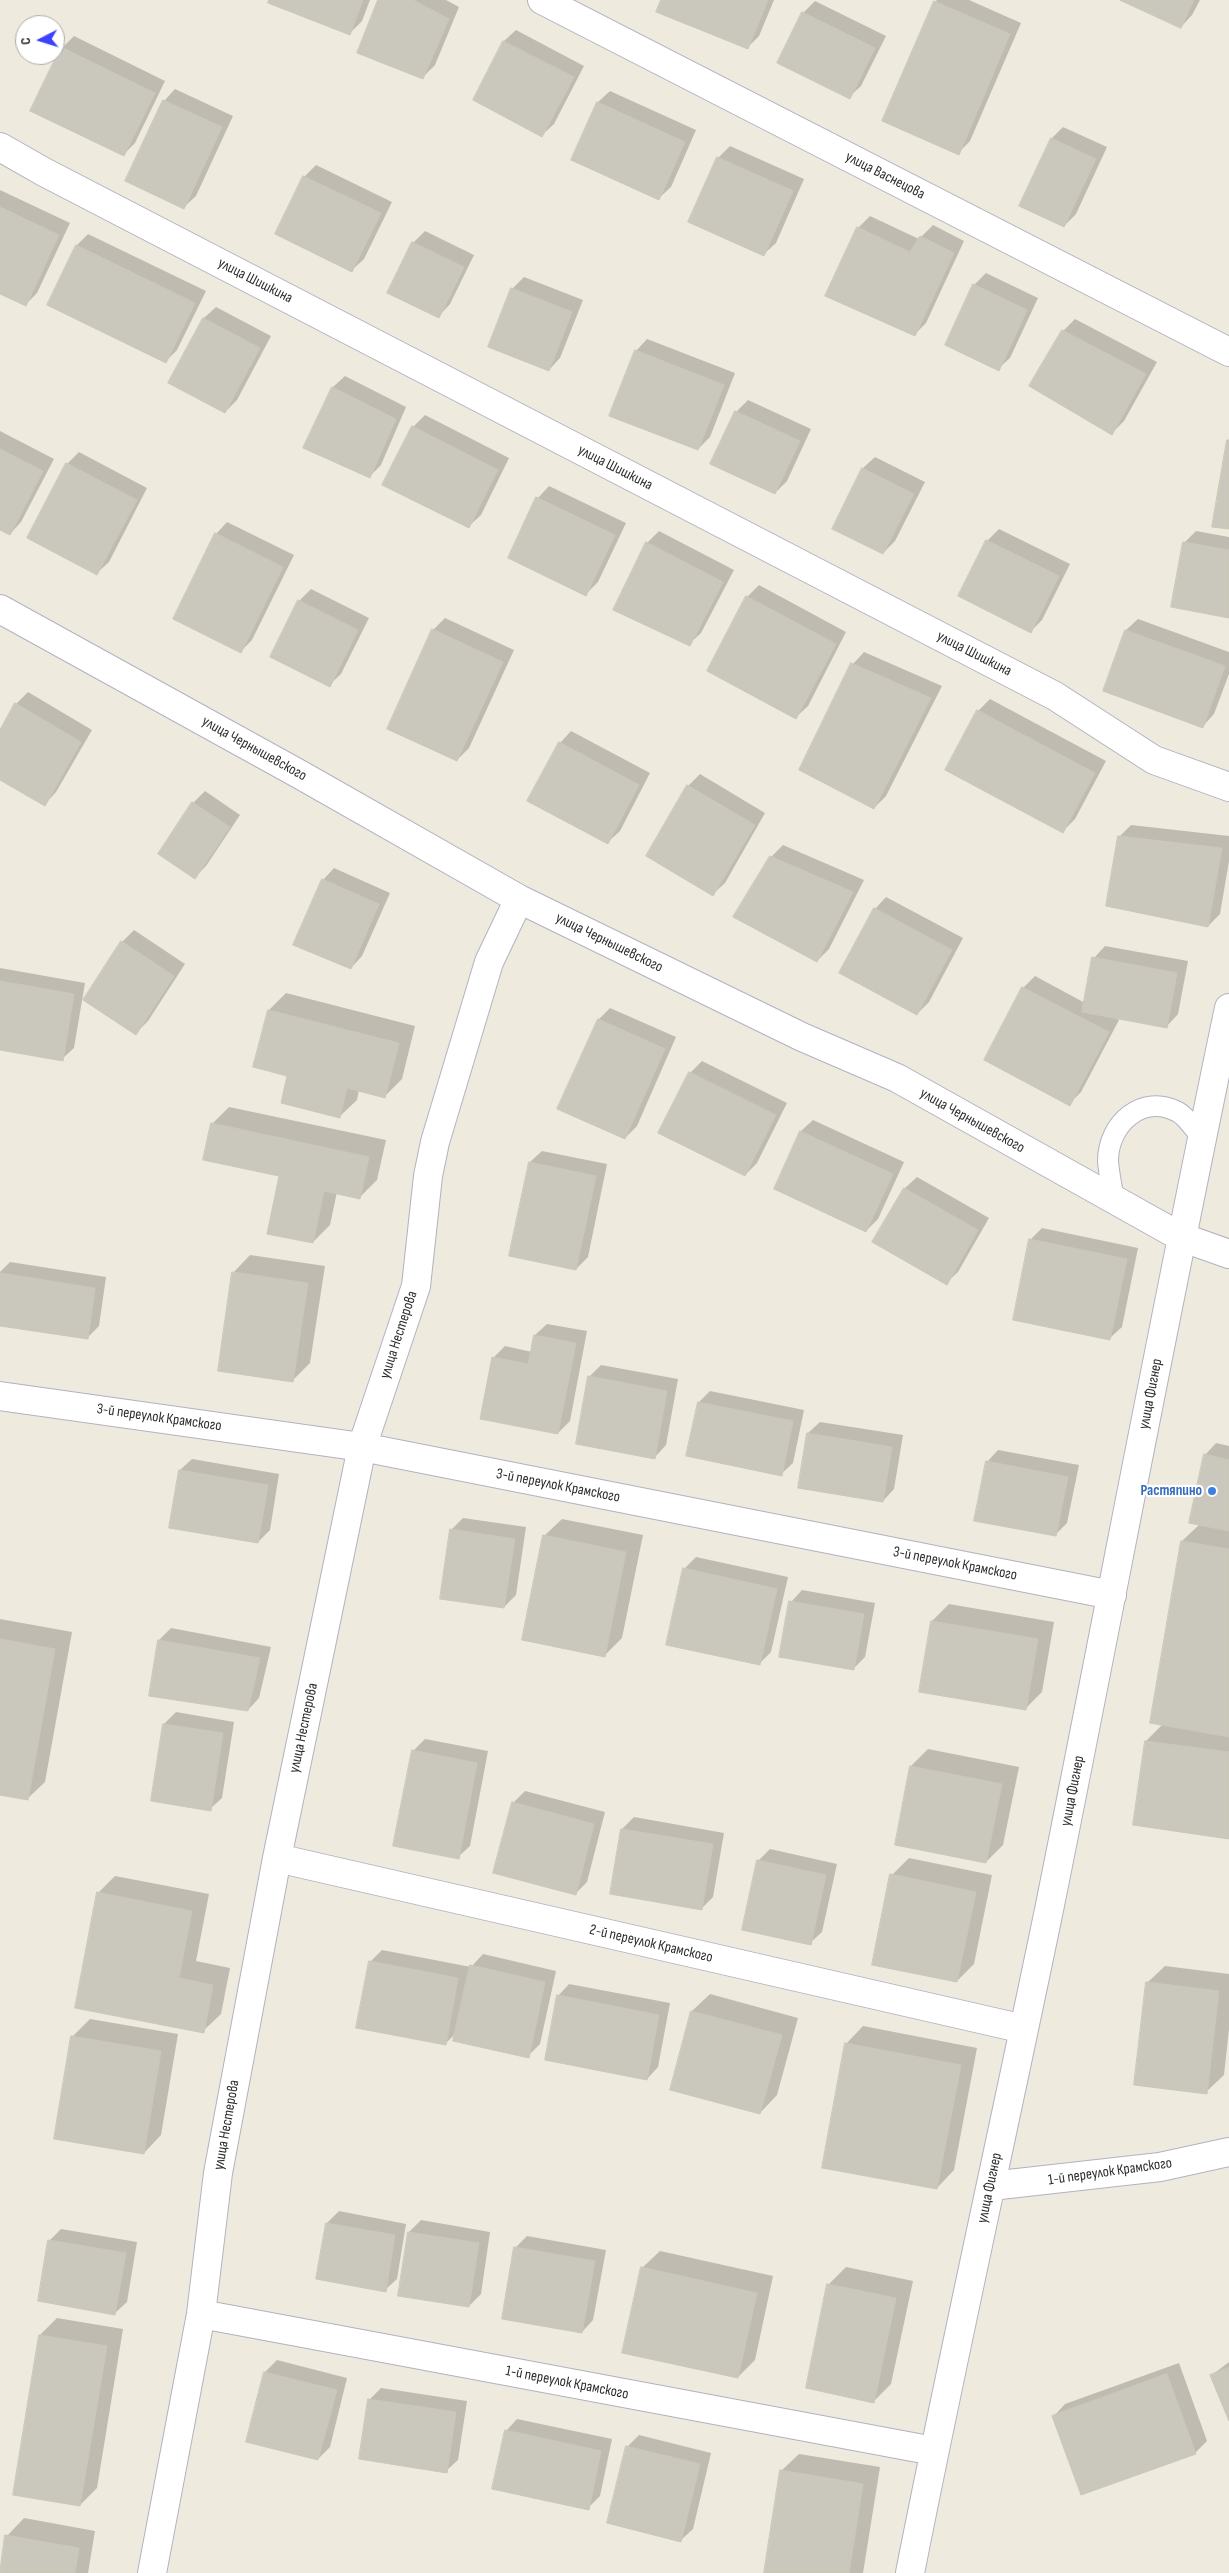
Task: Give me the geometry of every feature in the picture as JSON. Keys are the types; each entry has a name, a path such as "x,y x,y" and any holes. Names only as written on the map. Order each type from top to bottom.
{"street":[{"name":"улица Васнецова","path":"542,0 1229,352"},
{"name":"улица Шишкина","path":"0,147 80,191 1056,696 1154,760 1229,787"},
{"name":"улица Чернышевского","path":"0,609 299,774 519,899 802,1037 897,1078 1181,1237 1229,1254"},
{"name":"улица Нестерова","path":"152,2573 201,2314 218,2173 277,1858 362,1447 416,1286 428,1176 435,1142 489,962 519,899"},
{"name":"улица Фигнер","path":"910,2573 934,2451 1024,2029 1112,1596 1181,1237 1229,1008"},
{"name":"3-й переулок Крамского","path":"0,1396 362,1447 1112,1596"},
{"name":"2-й переулок Крамского","path":"277,1858 1024,2029"},
{"name":"1-й переулок Крамского","path":"991,2186 1160,2167 1229,2152"},
{"name":"1-й переулок Крамского","path":"201,2314 934,2451"}],"lane":[{"path":"1114,1200 1108,1160 1114,1131 1136,1109 1158,1105 1180,1112 1202,1138"}],"building":[{"path":"269,0 363,0 350,35 268,3"},
{"path":"378,0 413,0 449,19 423,79 357,53"},
{"path":"661,0 768,0 748,49 656,12"},
{"path":"1120,0 1194,0 1181,28"},
{"path":"934,1 1010,34 959,155 882,121"},
{"path":"802,12 875,48 850,99 777,63"},
{"path":"503,41 574,77 542,137 473,100"},
{"path":"65,49 155,93 124,156 30,111 52,65 65,65"},
{"path":"163,100 222,127 184,209 125,181"},
{"path":"597,102 685,142 659,200 571,160"},
{"path":"1051,138 1096,159 1064,227 1019,206"},
{"path":"717,157 793,191 764,256 688,222"},
{"path":"303,176 381,213 352,272 275,234"},
{"path":"0,207 59,235 26,306 0,294"},
{"path":"857,227 910,252 920,236 954,253 915,336 825,296"},
{"path":"412,242 464,267 439,318 387,293"},
{"path":"76,245 195,303 166,363 47,305"},
{"path":"973,284 1027,310 999,371 945,345"},
{"path":"511,288 572,312 549,371 488,347"},
{"path":"203,318 260,348 225,413 168,383"},
{"path":"1062,330 1146,374 1112,435 1029,386"},
{"path":"635,350 724,385 698,450 609,416"},
{"path":"332,387 396,419 370,478 303,448"},
{"path":"735,411 800,441 775,494 710,464"},
{"path":"412,426 498,470 469,528 382,485"},
{"path":"1227,440 1229,440 1229,529 1212,527"},
{"path":"0,449 43,471 10,535 0,530"},
{"path":"66,463 137,500 97,575 27,538"},
{"path":"862,468 914,494 883,554 832,529"},
{"path":"536,497 615,535 586,596 508,558"},
{"path":"215,533 283,567 241,653 173,619"},
{"path":"986,540 1059,576 1031,633 958,596"},
{"path":"646,542 723,582 690,646 613,610"},
{"path":"1183,542 1229,550 1229,618 1171,607"},
{"path":"746,596 836,644 796,719 707,671"},
{"path":"298,600 358,630 330,687 270,657"},
{"path":"432,629 503,662 457,761 387,729"},
{"path":"1125,630 1225,666 1203,728 1103,691"},
{"path":"851,663 931,698 874,809 799,770"},
{"path":"15,703 81,742 45,806 0,780 0,730"},
{"path":"977,710 1095,773 1063,833 945,770"},
{"path":"559,742 639,785 608,844 527,801"},
{"path":"687,785 755,825 713,896 646,856"},
{"path":"192,802 230,827 195,879 158,854"},
{"path":"1118,836 1222,848 1208,927 1106,906"},
{"path":"770,856 853,892 817,962 733,917"},
{"path":"322,879 379,904 351,969 293,945"},
{"path":"874,908 952,950 917,1015 839,973"},
{"path":"121,941 174,976 136,1035 83,1000"},
{"path":"1092,957 1177,973 1167,1028 1082,1012"},
{"path":"0,981 74,994 63,1061 0,1050"},
{"path":"1022,987 1109,1032 1070,1106 984,1060"},
{"path":"268,1010 399,1043 385,1098 347,1088 340,1118 281,1103 287,1076 253,1067"},
{"path":"598,1019 665,1049 625,1139 557,1109"},
{"path":"689,1072 776,1115 745,1176 658,1133"},
{"path":"211,1123 369,1157 360,1199 324,1191 313,1243 267,1234 279,1176 203,1160"},
{"path":"800,1131 893,1174 866,1232 774,1189"},
{"path":"529,1162 596,1176 576,1270 509,1256"},
{"path":"904,1188 978,1230 947,1285 872,1242"},
{"path":"1029,1239 1127,1259 1110,1340 1013,1320"},
{"path":"232,1272 308,1283 293,1382 218,1371"},
{"path":"0,1273 95,1288 88,1339 0,1326"},
{"path":"534,1335 576,1343 558,1434 480,1419 492,1357 528,1364"},
{"path":"588,1376 667,1391 655,1459 576,1444"},
{"path":"698,1402 793,1421 782,1476 686,1456"},
{"path":"807,1433 892,1447 883,1502 798,1488"},
{"name":"Растяпино","path":"1204,1454 1229,1460 1229,1531 1189,1523"},
{"path":"986,1461 1068,1477 1056,1536 974,1521"},
{"path":"179,1470 268,1485 258,1543 169,1528"},
{"path":"450,1529 515,1539 504,1608 440,1599"},
{"path":"543,1535 626,1552 605,1657 522,1640"},
{"path":"1181,1541 1229,1549 1229,1737 1150,1723"},
{"path":"683,1568 777,1589 760,1665 666,1645"},
{"path":"789,1601 864,1614 854,1670 779,1657"},
{"path":"931,1621 1038,1639 1026,1710 919,1692"},
{"path":"0,1639 55,1649 28,1800 0,1795"},
{"path":"158,1640 260,1658 248,1711 149,1696"},
{"path":"163,1724 223,1733 211,1811 151,1801"},
{"path":"1145,1741 1229,1752 1229,1839 1133,1825"},
{"path":"412,1750 477,1763 459,1859 393,1846"},
{"path":"910,1766 1002,1784 986,1863 895,1845"},
{"path":"512,1802 594,1824 576,1895 493,1873"},
{"path":"621,1829 713,1844 702,1910 610,1894"},
{"path":"757,1860 826,1875 811,1945 742,1930"},
{"path":"890,1874 976,1892 957,1982 872,1965"},
{"path":"97,1892 192,1911 179,1978 213,1985 204,2033 75,2008"},
{"path":"369,1961 458,1978 446,2045 356,2028"},
{"path":"470,1965 545,1982 529,2058 453,2041"},
{"path":"1146,1982 1219,1991 1207,2094 1134,2085"},
{"path":"557,1995 659,2015 647,2080 545,2060"},
{"path":"691,2011 782,2035 760,2114 670,2090"},
{"path":"71,2036 161,2051 144,2154 54,2139"},
{"path":"845,2043 961,2065 937,2189 822,2168"},
{"path":"326,2223 395,2235 386,2292 316,2279"},
{"path":"408,2232 479,2243 469,2307 398,2296"},
{"path":"48,2240 126,2253 115,2315 38,2301"},
{"path":"514,2247 595,2261 582,2333 502,2319"},
{"path":"641,2267 757,2293 738,2378 622,2353"},
{"path":"827,2284 896,2298 874,2403 806,2388"},
{"path":"39,2335 107,2346 80,2506 13,2495"},
{"path":"1229,2368 1229,2421 1210,2375"},
{"path":"264,2372 337,2390 318,2460 246,2442"},
{"path":"1167,2374 1196,2454 1081,2495 1052,2416"},
{"path":"368,2399 456,2412 447,2473 359,2459"},
{"path":"505,2430 601,2451 589,2510 492,2489"},
{"path":"626,2446 700,2464 681,2542 607,2523"},
{"path":"780,2470 863,2484 849,2573 764,2573"},
{"path":"5,2535 79,2548 75,2573 0,2573"}],"place":[{"name":"Растяпино","path":"1212,1491"}]}
